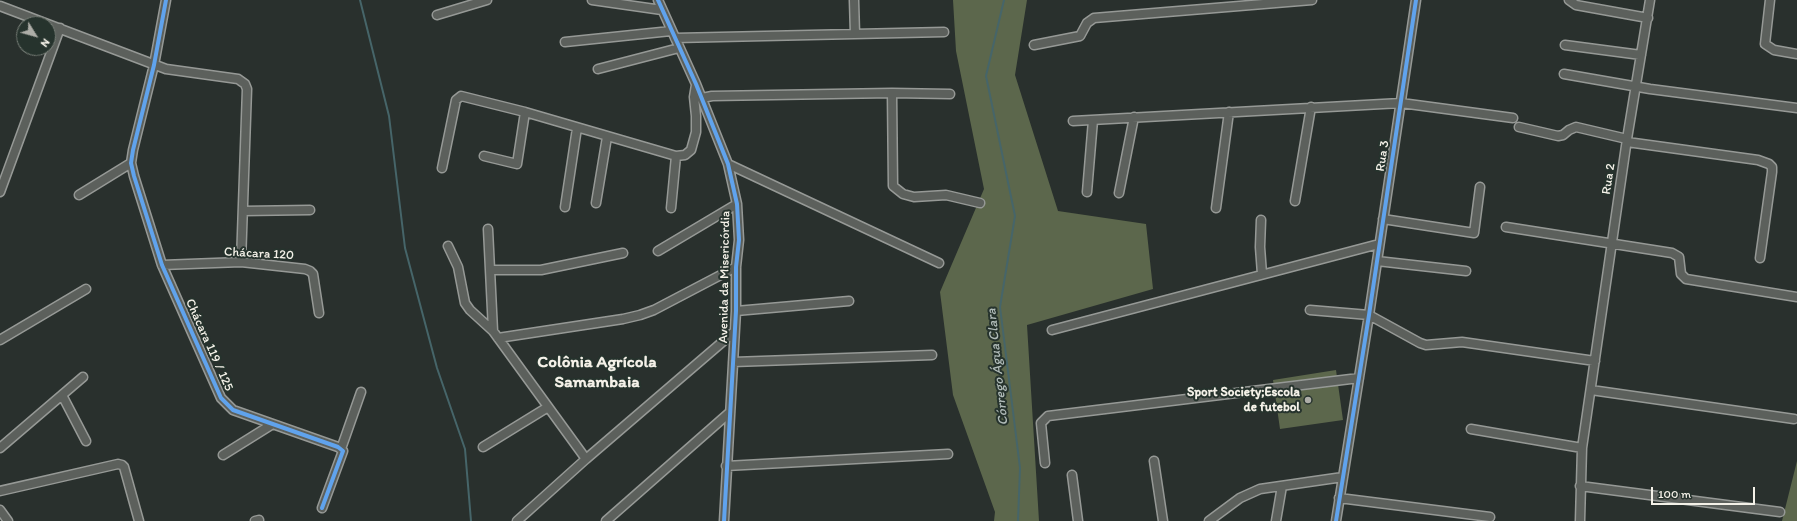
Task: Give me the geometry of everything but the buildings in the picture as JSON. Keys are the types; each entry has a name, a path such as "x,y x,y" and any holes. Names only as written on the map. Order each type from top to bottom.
{"street":[{"path":"79,195 131,163 154,65 166,0"},
{"path":"437,15 487,0"},
{"path":"592,0 662,10"},
{"name":"Avenida da Misericórdia","path":"658,0 702,98 728,164 737,204 739,240 736,267 736,311 724,521"},
{"path":"854,0 855,34"},
{"path":"1034,45 1080,36 1087,23 1094,18 1312,0"},
{"name":"Rua 3","path":"1336,521 1369,315 1416,0"},
{"path":"1569,0 1576,5 1648,18"},
{"name":"Rua 2","path":"1580,521 1582,448 1627,141 1650,0"},
{"path":"1770,0 1765,44 1774,50 1797,54"},
{"path":"0,6 166,69 238,79 245,84 247,89 241,262"},
{"path":"0,192 60,28"},
{"path":"565,42 673,35 944,32"},
{"path":"1565,45 1641,55"},
{"path":"598,69 679,48"},
{"path":"1564,74 1636,86 1797,108"},
{"path":"442,168 456,100 458,97 462,96 525,112 676,156 685,155 691,150 694,141 696,116 694,97 696,84"},
{"path":"702,98 720,96 892,93 950,94"},
{"path":"892,93 893,186 903,194 914,197 946,195 980,203"},
{"path":"1072,121 1401,103 1513,118"},
{"path":"1295,201 1311,107"},
{"path":"484,156 517,164 525,112"},
{"path":"1216,208 1230,112"},
{"path":"1119,193 1134,117"},
{"path":"1087,192 1093,120"},
{"path":"1519,126 1558,136 1563,135 1574,128 1578,128 1627,141 1758,160 1771,165 1772,172 1760,258"},
{"path":"565,207 577,128"},
{"path":"596,203 607,137"},
{"path":"671,208 676,156"},
{"name":"Chácara 119 / 125","path":"131,163 162,265 221,398 233,410 342,450"},
{"path":"728,164 939,264"},
{"path":"1383,219 1474,233 1480,187"},
{"path":"658,251 737,204"},
{"path":"243,211 310,210"},
{"path":"1261,220 1260,248 1262,274"},
{"path":"1506,227 1668,252 1676,255 1680,260 1681,274 1686,280 1797,297"},
{"path":"488,229 496,334"},
{"path":"1052,330 1379,244"},
{"path":"448,246 458,267 465,303 470,310 496,334 586,459"},
{"path":"490,270 541,270 623,253"},
{"path":"1377,261 1466,271"},
{"name":"Chácara 120","path":"162,265 241,262 305,268 312,274 319,313"},
{"path":"496,334 623,319 640,315 654,310 736,267"},
{"path":"0,340 86,289"},
{"path":"736,311 849,301"},
{"path":"1310,310 1369,315 1426,345 1462,342 1595,362"},
{"path":"517,521 586,459 734,332"},
{"path":"733,362 932,355"},
{"path":"0,448 83,377"},
{"path":"1045,464 1041,423 1048,416 1359,378"},
{"path":"1591,390 1794,419"},
{"path":"322,508 361,392"},
{"path":"62,395 86,441"},
{"path":"483,447 548,407"},
{"path":"606,521 729,413"},
{"path":"223,455 271,424"},
{"path":"1472,429 1582,448"},
{"path":"726,466 948,454"},
{"path":"1154,461 1163,521"},
{"path":"0,491 118,464 124,467 139,521"},
{"path":"1072,475 1078,521"},
{"path":"1209,521 1240,498 1253,492 1343,477"},
{"path":"1276,521 1282,486"},
{"path":"1580,486 1780,512"},
{"path":"1339,498 1490,517"},
{"path":"0,510 8,521"},
{"path":"1221,521 1222,511"}],"green space":[{"path":"953,0 1027,0 1015,75 1058,211 1146,224 1153,289 1027,325 1039,521 994,521 995,512 953,395 940,292 984,189 956,51"},
{"name":"Sport Society;Escola de futebol","path":"1336,370 1343,420 1280,429 1273,380"},
{"path":"1797,461 1797,521 1782,521"}],"waterway":[{"path":"360,0 389,116 405,248 437,368 465,449 471,521"},
{"name":"Córrego Água Clara","path":"1004,0 986,76 1015,216 1000,307 1020,468 1018,521"}],"cycle path":[{"path":"166,0 154,65 133,150 131,163 134,176 162,265 221,398 233,410 338,447 343,451 322,508"},
{"path":"658,0 696,84 728,164 737,204 739,240 736,267 736,311 724,521"},
{"path":"1336,521 1369,315 1416,0"}],"place":[{"name":"Sport Society;Escola de futebol","path":"1308,400"}],"district":[{"name":"Colônia Agrícola Samambaia","path":"597,373"}]}
